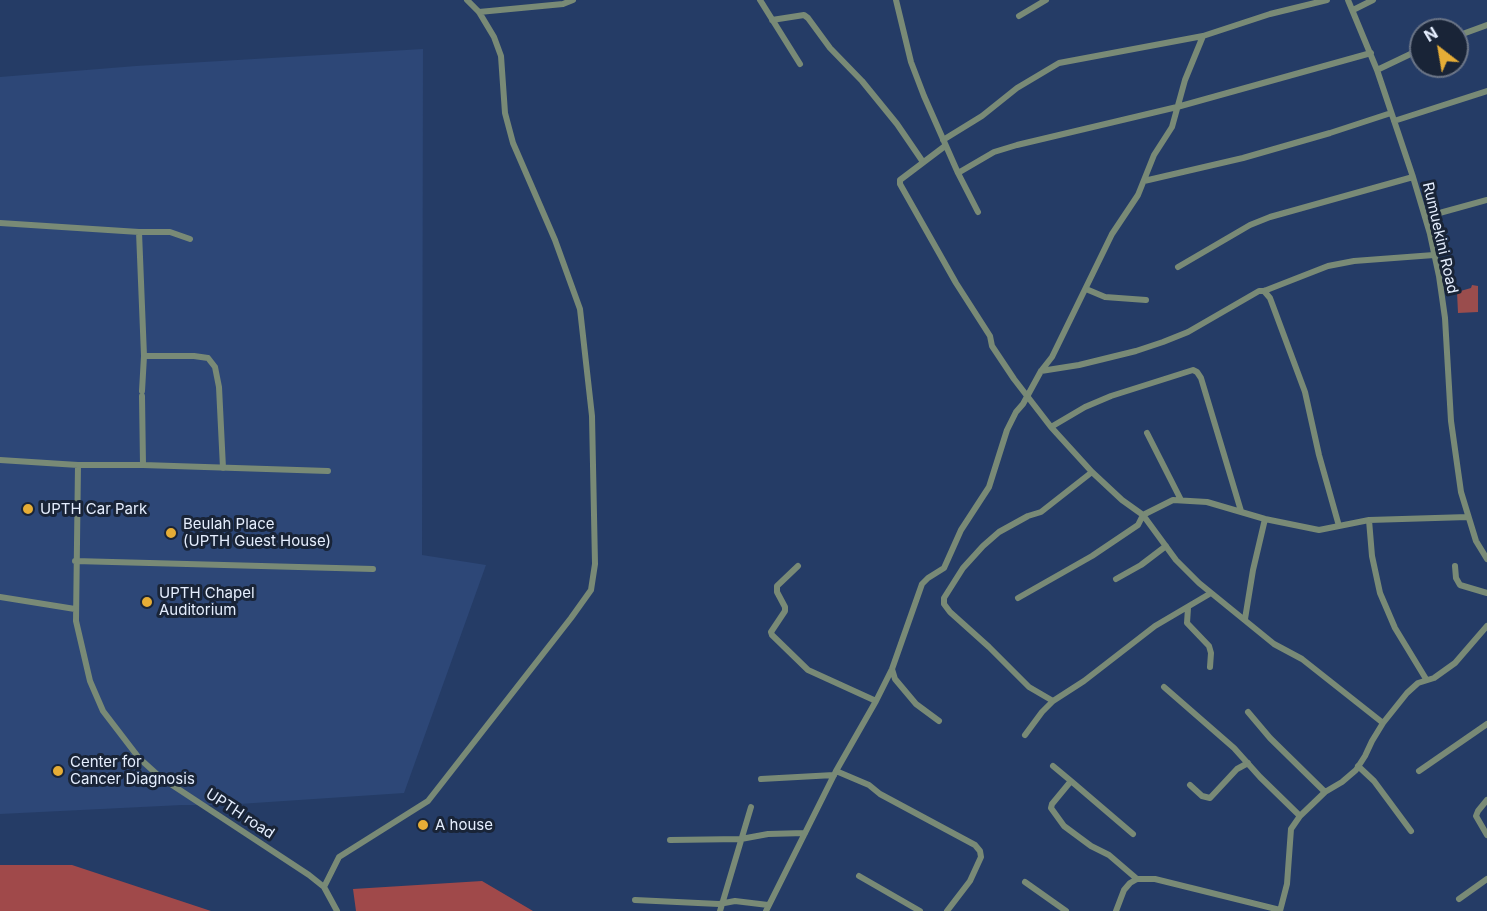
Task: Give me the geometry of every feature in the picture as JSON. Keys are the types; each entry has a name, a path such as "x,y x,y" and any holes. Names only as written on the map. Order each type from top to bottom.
{"street":[{"path":"324,887 339,857 428,801 591,590 595,564 592,416 580,309 555,240 513,143 505,113 501,56 479,12 467,0"},
{"path":"479,12 563,4 573,0"},
{"path":"759,0 800,64"},
{"path":"896,0 911,62 957,173 978,212"},
{"path":"1019,16 1046,0"},
{"path":"1327,0 1270,14 1203,36 1051,66 1017,87 944,143 900,180 900,184 956,283 990,336 992,346 1014,380 1051,427 1092,472 1122,500 1143,515 1176,560 1211,593 1274,644 1302,659 1383,723"},
{"name":"Rumuekini Road","path":"1348,0 1371,53 1425,217 1434,255 1444,318 1451,421 1461,492 1476,541 1487,559"},
{"path":"1353,10 1373,0"},
{"path":"772,20 804,15 808,18 830,48 862,81 897,124 923,162"},
{"path":"1469,32 1487,26"},
{"path":"635,900 723,903 735,901 767,908 835,773 892,669 922,584 944,568 961,530 989,486 1007,430 1016,412 1052,357 1112,234 1138,195 1154,155 1172,128 1185,80 1203,36"},
{"path":"957,173 994,152 1017,145 1177,107 1371,53"},
{"path":"1377,70 1409,55"},
{"path":"1394,121 1487,91"},
{"path":"1144,181 1254,155 1391,113"},
{"path":"1178,267 1250,225 1270,217 1413,177"},
{"path":"1425,217 1487,200"},
{"path":"0,223 170,232 190,239"},
{"path":"139,232 144,356 143,465"},
{"path":"1041,371 1078,365 1163,342 1188,332 1259,291 1328,266 1354,261 1434,255"},
{"path":"1086,289 1104,297 1146,300"},
{"path":"1264,291 1270,298 1305,392 1319,455 1339,526"},
{"path":"144,356 208,358 215,367 219,387 224,468"},
{"path":"1051,427 1085,407 1111,396 1193,370 1201,378 1241,511"},
{"path":"1147,433 1181,500"},
{"path":"0,460 78,465 328,471"},
{"name":"UPTH road","path":"78,465 75,609 81,650 90,681 103,711 139,758 160,777 270,848 324,887 337,911"},
{"path":"1053,701 1029,687 990,647 950,612 944,604 944,597 963,568 982,546 999,532 1028,516 1041,512 1092,472"},
{"path":"1018,598 1092,556 1138,525 1143,515 1173,500 1207,502 1265,519 1319,530 1369,520 1468,517"},
{"path":"1245,619 1265,519"},
{"path":"1369,520 1372,556 1380,593 1395,628 1426,679"},
{"path":"1116,579 1141,566 1166,546"},
{"path":"75,561 373,569"},
{"path":"798,566 777,586 777,592 785,611 771,632 772,635 807,670 876,701"},
{"path":"1455,566 1456,578 1460,585 1487,593"},
{"path":"1025,735 1053,701 1084,681 1155,626 1211,593"},
{"path":"0,597 75,609"},
{"path":"1188,608 1187,623 1209,646 1211,653 1209,667"},
{"path":"1116,911 1124,890 1130,883 1137,879 1155,879 1280,911 1287,885 1291,829 1300,816 1324,792 1342,782 1358,766 1383,723 1407,693 1418,683 1434,678 1455,663 1487,626"},
{"path":"892,669 895,679 910,697 939,722"},
{"path":"1164,687 1212,728 1300,816"},
{"path":"1248,712 1270,738 1324,792"},
{"path":"1419,771 1487,724"},
{"path":"1190,785 1202,796 1210,798 1237,770 1248,763"},
{"path":"1053,766 1133,834"},
{"path":"1358,766 1374,781 1411,831"},
{"path":"760,779 835,773 869,785 890,799 975,845 981,857 970,881 947,911"},
{"path":"1071,781 1052,804 1051,808 1058,819 1091,846 1109,855 1137,879"},
{"path":"1487,800 1476,816 1487,835"},
{"path":"720,911 751,807"},
{"path":"670,840 741,839 768,834 805,833"},
{"path":"860,876 920,911"},
{"path":"1459,899 1487,879"},
{"path":"1025,882 1066,911"}],"shaded area":[{"path":"423,49 422,555 486,565 404,793 224,805 0,814 0,77 136,66"},
{"path":"1472,285 1478,286 1478,312 1458,313 1457,292 1471,288"},
{"path":"0,865 72,865 211,911 0,911"},
{"path":"482,881 533,911 356,911 353,889"}],"place":[{"name":"UPTH Car Park","path":"28,509"},
{"name":"Beulah Place (UPTH Guest House)","path":"171,533"},
{"name":"UPTH Chapel Auditorium","path":"147,602"},
{"name":"Center for Cancer Diagnosis","path":"58,771"},
{"name":"A house","path":"423,825"}]}
